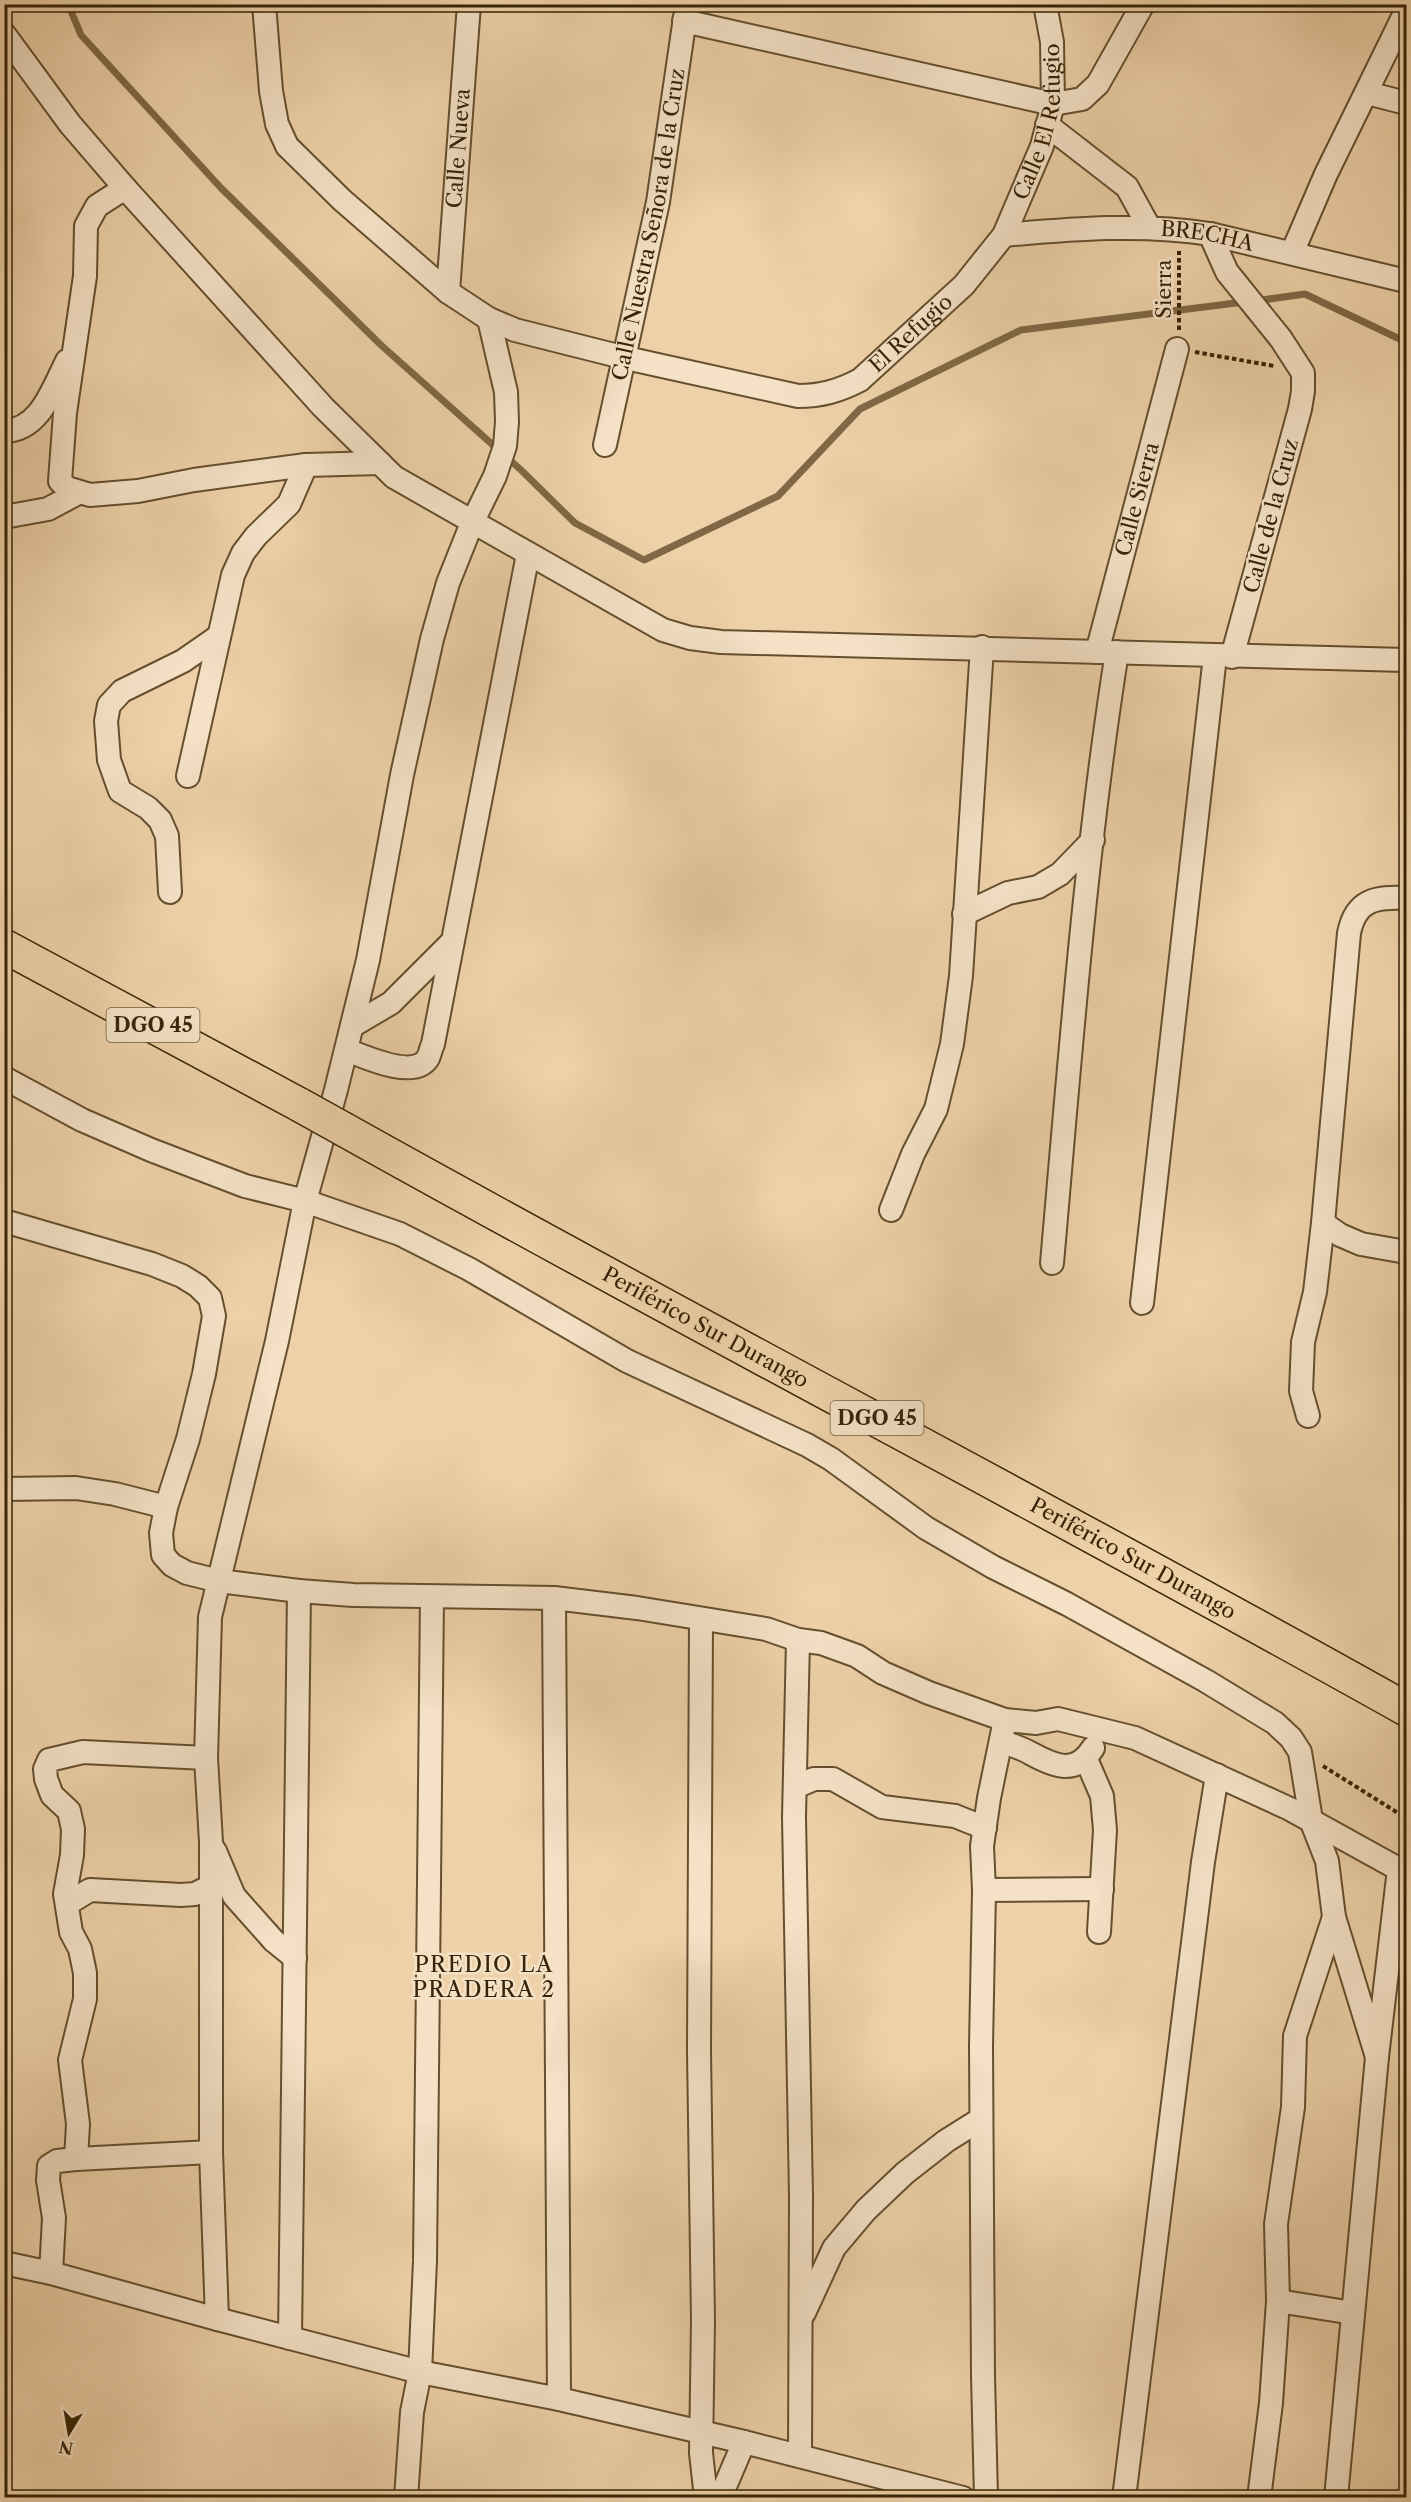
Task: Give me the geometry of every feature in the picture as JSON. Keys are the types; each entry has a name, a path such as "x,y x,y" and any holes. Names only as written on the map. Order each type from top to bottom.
{"highway":[{"name":"Periférico Sur Durango","path":"4,946 300,1105 607,1275 1047,1510 1407,1709"}],"street":[{"name":"El Refugio","path":"264,4 277,124 287,146 342,200 448,292 489,319 515,330 626,358 798,396 817,396 840,391 860,380 964,285 1004,235"},
{"name":"Calle Nueva","path":"448,292 469,4"},
{"name":"Calle El Refugio","path":"1004,235 1042,146 1050,114 1052,42 1045,4"},
{"path":"1050,114 1082,99 1098,84 1143,4"},
{"path":"1292,253 1326,174 1407,11"},
{"path":"686,13 1050,114 1127,187 1149,227"},
{"name":"Calle Nuestra Señora de la Cruz","path":"606,445 658,202 686,13"},
{"path":"4,34 70,124 124,188 323,407 394,477 663,630 690,638 754,643 982,647 1224,657 1407,660"},
{"path":"1367,93 1407,103"},
{"path":"124,188 97,207 86,226 85,276 65,413 60,481 67,488 90,495 138,491 194,480 306,465 380,463"},
{"name":"BRECHA","path":"1004,235 1115,226 1179,229 1210,234 1407,281"},
{"path":"1210,234 1227,272 1281,339 1303,373"},
{"path":"217,2319 211,2152 211,1842 206,1758 210,1617 278,1341 305,1201 347,1050 368,960 402,775 432,639 448,583 472,523 495,476 505,446 506,392 489,319"},
{"path":"4,431 22,428 33,420 49,395 77,340"},
{"name":"Calle Sierra","path":"1052,1263 1105,730 1107,652 1177,349"},
{"name":"Calle de la Cruz","path":"1142,1303 1224,657 1300,409 1303,373"},
{"path":"188,776 233,575 243,553 256,536 289,504 306,465"},
{"path":"4,517 48,509 78,493"},
{"path":"347,1050 393,1066 418,1066 428,1059 433,1044 528,554"},
{"path":"170,892 167,836 160,820 148,808 120,791 109,760 106,721 109,705 122,690 183,661 219,636"},
{"path":"891,1210 913,1154 936,1109 952,1044 961,976 982,647"},
{"path":"964,914 1008,893 1038,887 1060,874 1093,840"},
{"path":"1308,1416 1301,1391 1303,1342 1315,1292 1323,1223 1349,933 1353,916 1367,903 1386,898 1407,898"},
{"path":"352,1026 391,1004 451,943"},
{"path":"4,1078 82,1120 151,1150 245,1186 305,1201 400,1234 469,1269 627,1361 807,1445 831,1459 926,1528 993,1567 1067,1604 1186,1670 1275,1723 1291,1738 1300,1752 1311,1820 1327,1861 1334,1917 1377,2057"},
{"path":"4,1221 152,1264 182,1276 198,1286 210,1298 214,1316 204,1374 188,1439 166,1507 161,1533 163,1555 172,1565 187,1573 219,1581 299,1592 432,1597 554,1598 766,1629 798,1640 821,1643 857,1656 883,1672 1003,1730 1044,1761 1061,1766 1074,1764 1086,1758 1094,1747 1097,1729"},
{"path":"1323,1223 1340,1235 1361,1244 1407,1251"},
{"path":"4,1489 76,1488 114,1494 166,1507"},
{"path":"290,2338 299,1592"},
{"path":"406,2498 412,2412 420,2372 425,2261 432,1597"},
{"path":"554,1598 559,2399"},
{"path":"701,1619 698,1947 703,2433 701,2453 706,2498"},
{"path":"798,1640 795,1787 800,2456"},
{"path":"1003,1730 1058,1719 1136,1738 1311,1820 1403,1871 1377,2057 1336,2498"},
{"path":"986,2498 981,2119 984,1890 982,1846 1003,1730"},
{"path":"75,2159 78,2124 70,2060 86,1999 85,1972 80,1949 71,1932 65,1894 72,1855 73,1829 69,1811 52,1795 45,1768 49,1760 83,1752 206,1758"},
{"path":"1086,1758 1102,1796 1105,1830 1099,1932"},
{"path":"1124,2498 1203,1862 1217,1775"},
{"path":"795,1787 814,1779 833,1779 882,1807 955,1816 985,1828"},
{"path":"211,1842 234,1896 274,1941 295,1958"},
{"path":"67,1904 90,1890 181,1895 195,1894 211,1886"},
{"path":"984,1890 1102,1889"},
{"path":"1259,2498 1271,2403 1278,2301 1276,2224 1293,2107 1295,2036 1304,2001 1334,1917"},
{"path":"800,2324 834,2248 866,2210 905,2173 946,2141 981,2119"},
{"path":"51,2273 54,2218 48,2180 49,2166 57,2161 75,2159 211,2152"},
{"path":"4,2263 51,2273 420,2372 559,2399 744,2442 963,2498"},
{"path":"1278,2301 1353,2313"},
{"path":"720,2498 744,2442"}],"path":[{"name":"Sierra","path":"1177,349 1179,229"},
{"path":"1177,349 1230,357 1303,373"},
{"path":"1300,1752 1407,1818"}],"waterway":[{"path":"68,4 81,35 221,188 382,346 521,470 575,523 644,560 778,496 860,409 1021,330 1244,302"},
{"path":"1255,301 1305,294 1406,342"}],"district":[{"name":"PREDIO LA PRADERA 2","path":"484,1976"}]}
